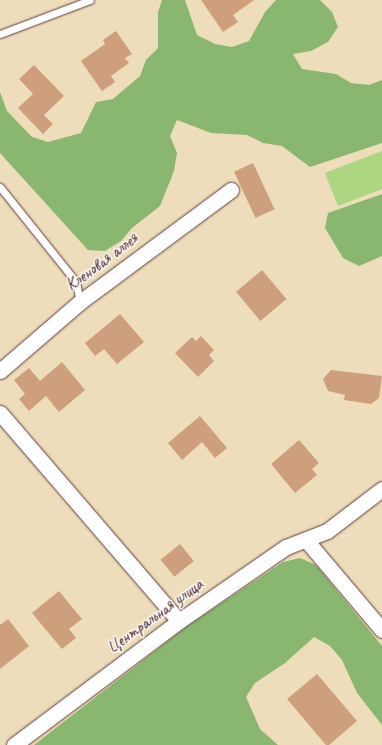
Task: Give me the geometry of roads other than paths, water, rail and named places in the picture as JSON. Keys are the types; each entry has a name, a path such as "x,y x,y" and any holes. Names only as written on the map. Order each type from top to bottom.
{"street":[{"name":"Кленовая аллея","path":"0,371 80,302 231,190"},
{"path":"0,413 179,621"},
{"name":"Центральная улица","path":"14,745 179,621 286,547 327,531 382,489"},
{"path":"306,540 382,630"}],"lane":[{"path":"0,34 90,0"},
{"path":"0,187 76,282 80,302"}]}
